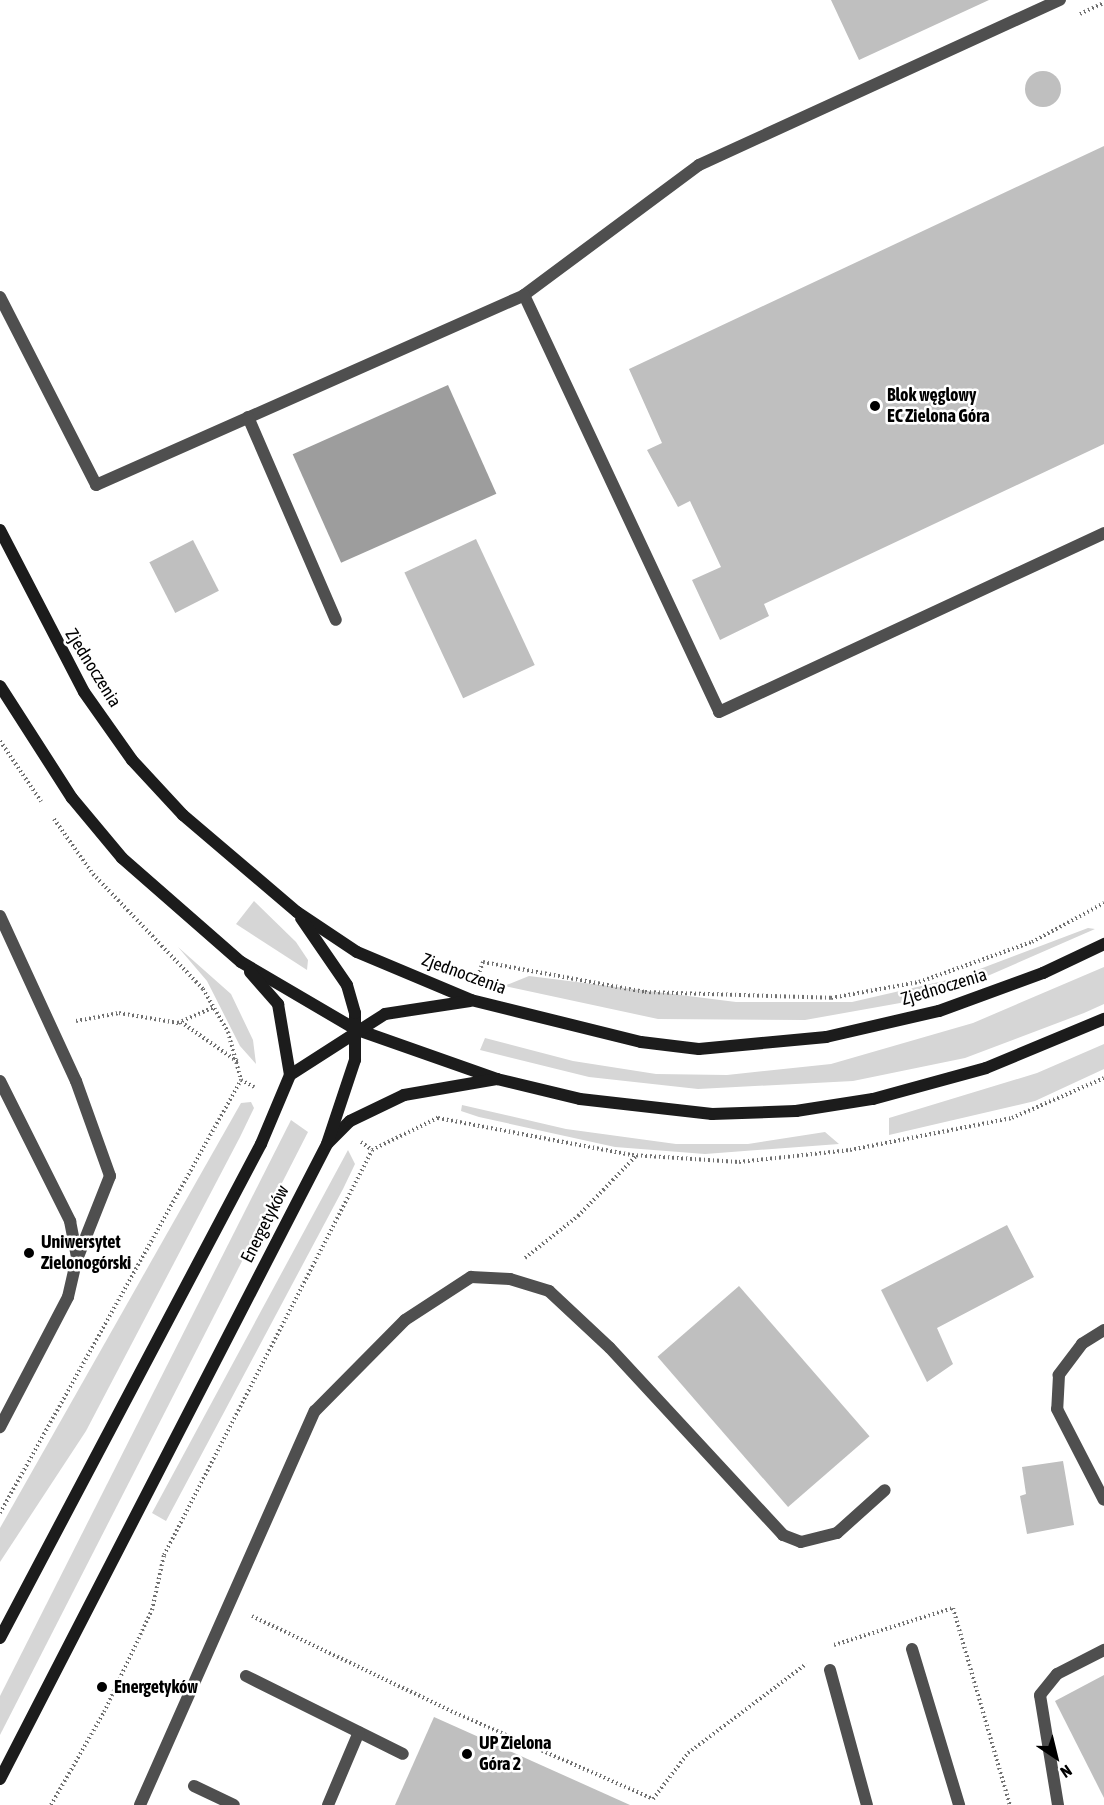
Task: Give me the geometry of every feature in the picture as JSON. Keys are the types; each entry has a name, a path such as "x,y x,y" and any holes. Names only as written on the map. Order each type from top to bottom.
{"main road":[{"name":"Zjednoczenia","path":"0,530 51,636 132,760 183,815 297,912 357,952 471,1000 641,1042 711,1048 826,1037 939,1011 1043,974 1104,944"},
{"path":"0,686 72,798 122,858 241,962 278,1004 290,1075"},
{"name":"Energetyków","path":"0,1779 327,1144 355,1060 355,1029 347,985 297,912"},
{"path":"241,962 355,1029 497,1079 580,1099 712,1114 796,1111 873,1099 986,1068 1104,1019"},
{"path":"0,1638 261,1144 290,1075 355,1029 385,1014 471,1000"},
{"path":"327,1144 350,1121 404,1095 497,1079"}],"lane":[{"path":"0,297 96,485 524,296 699,165 1060,0"},
{"path":"524,296 718,712 1104,533"},
{"path":"248,417 336,620"},
{"path":"0,916 52,1027 110,1176 77,1258 68,1297 0,1426"},
{"path":"0,1081 70,1221 77,1258"},
{"path":"140,1805 292,1458 328,1392 444,1290 471,1278 497,1277 549,1291 568,1308 783,1535 801,1542 837,1533 885,1490"},
{"path":"1104,1330 1082,1344 1059,1375 1057,1409 1104,1500"},
{"path":"912,1649 959,1805"},
{"path":"1058,1805 1040,1695 1057,1674 1104,1650"},
{"path":"830,1670 867,1805"},
{"path":"246,1676 402,1755"},
{"path":"328,1805 359,1732"},
{"path":"194,1786 234,1805"}],"path":[{"path":"0,741 45,806"},
{"path":"0,1513 241,1080 238,1063 214,1007 93,874 51,816"},
{"path":"477,980 483,962 645,992 831,998 919,982 1032,942 1104,903"},
{"path":"181,1022 214,1007"},
{"path":"52,1027 119,1013 181,1022 238,1063"},
{"path":"241,1080 254,1087"},
{"path":"51,1805 104,1712 152,1610 164,1555 372,1150 438,1118 440,1110"},
{"path":"358,1139 372,1150"},
{"path":"497,1277 578,1216 637,1155"},
{"path":"229,1604 639,1796"}],"shaded area":[{"path":"448,385 496,494 341,563 293,454"},
{"path":"254,901 296,942 308,960 307,970 236,924"},
{"path":"1088,928 1095,929 976,981 917,1000 805,1020 658,1019 504,986 529,976 736,1002 852,1002 956,978"},
{"path":"178,947 231,994 253,1040 256,1064 240,1046 207,981"},
{"path":"1104,967 1104,1004 965,1058 853,1081 698,1089 589,1077 480,1050 485,1038 573,1061 656,1074 727,1075 831,1064 973,1023"},
{"path":"1104,1044 1104,1069 1035,1101 889,1135 889,1118 1037,1073"},
{"path":"251,1102 254,1108 240,1137 86,1431 0,1562 0,1528 241,1103"},
{"path":"462,1105 566,1129 676,1144 748,1144 825,1132 839,1144 705,1154 615,1147 479,1117 461,1111"},
{"path":"291,1120 308,1132 0,1735 0,1696"},
{"path":"348,1150 355,1164 343,1189 166,1521 152,1513"}],"building":[{"path":"831,0 989,0 859,60"},
{"path":"1043,71 1056,76 1061,89 1056,102 1043,107 1030,102 1025,89 1030,76"},
{"name":"Blok węglowy EC Zielona Góra","path":"1104,146 1104,444 764,604 769,616 720,640 692,580 721,567 690,501 678,507 647,450 662,443 629,369"},
{"path":"476,539 535,665 463,698 404,572"},
{"path":"193,540 219,591 175,613 149,562"},
{"path":"1007,1225 1034,1277 937,1328 953,1364 927,1382 881,1290"},
{"path":"739,1286 870,1436 788,1507 657,1357"},
{"path":"1063,1461 1074,1525 1027,1534 1020,1496 1026,1494 1022,1467"},
{"path":"1104,1675 1104,1798 1055,1701"},
{"name":"UP Zielona Góra 2","path":"434,1717 630,1805 395,1805"}],"place":[{"name":"Blok węglowy EC Zielona Góra","path":"875,406"},
{"name":"Uniwersytet Zielonogórski","path":"29,1253"},
{"name":"Energetyków","path":"102,1687"},
{"name":"UP Zielona Góra 2","path":"467,1754"}]}
